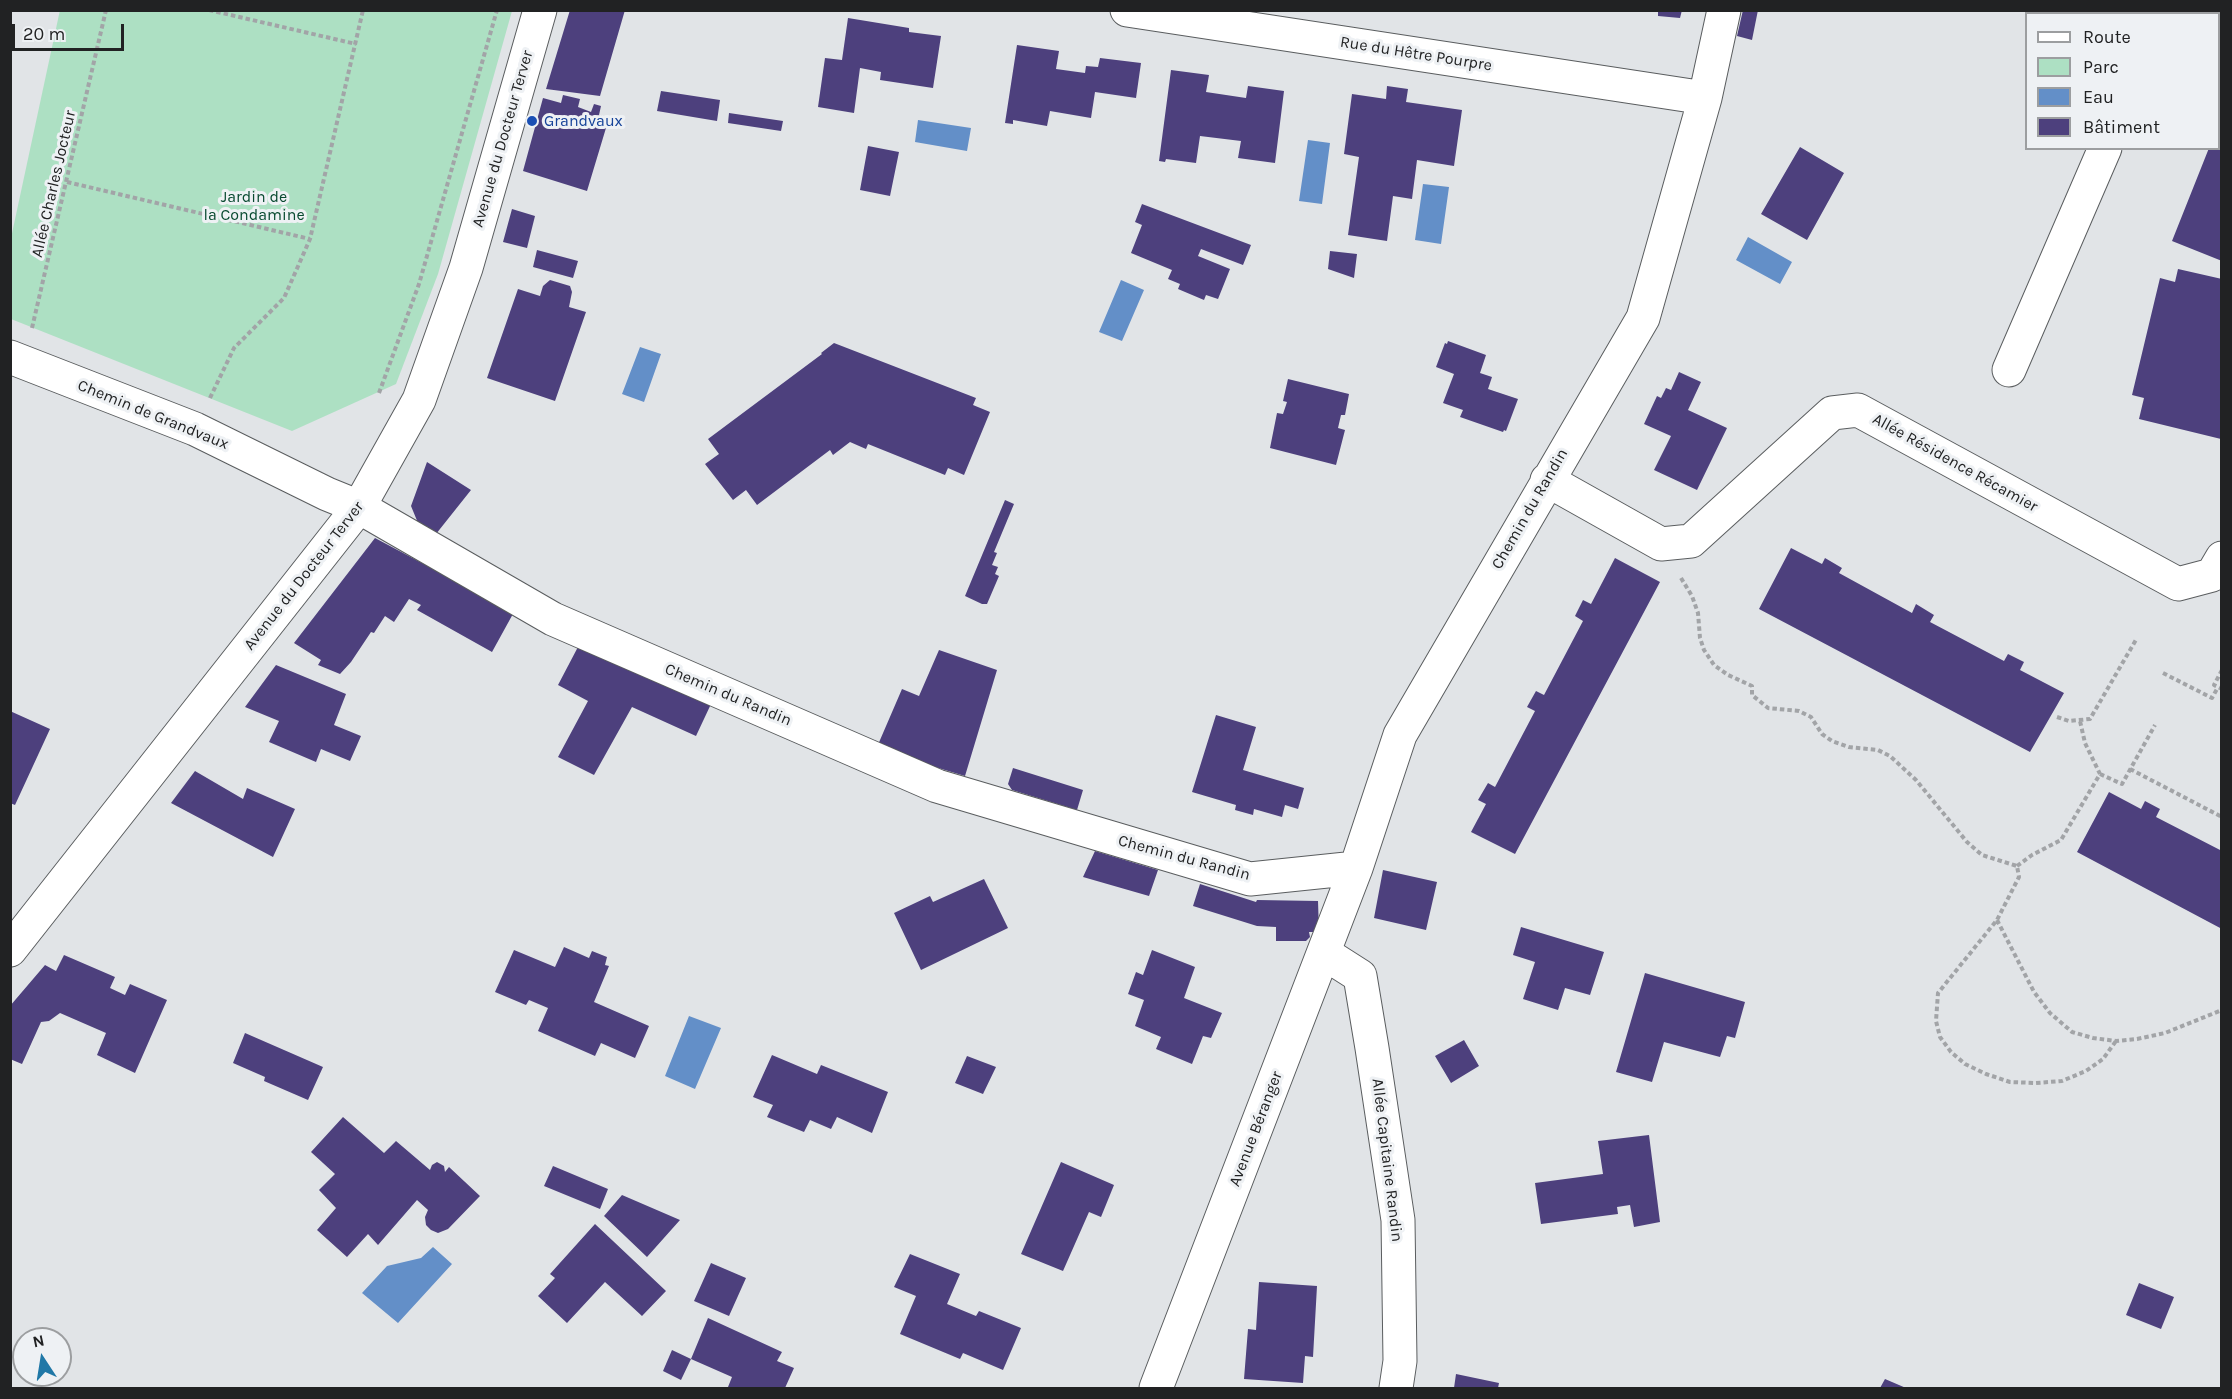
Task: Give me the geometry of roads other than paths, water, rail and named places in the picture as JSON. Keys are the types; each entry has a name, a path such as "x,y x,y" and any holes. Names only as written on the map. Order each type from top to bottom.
{"street":[{"name":"Avenue du Docteur Terver","path":"10,950 359,507 419,400 466,268 540,10"},
{"name":"Rue du Hêtre Pourpre","path":"1127,10 1705,98"},
{"name":"Chemin du Randin","path":"359,507 553,619 937,786 1250,879 1356,868 1400,735 1643,318 1705,98 1724,10"},
{"path":"2009,370 2104,150"},
{"name":"Chemin de Grandvaux","path":"17,360 195,429 327,494 359,507"},
{"name":"Allée Résidence Récamier","path":"1547,480 1660,544 1691,541 1832,413 1858,410 2178,584 2212,575 2222,558"},
{"name":"Avenue Béranger","path":"1156,1389 1356,868"},
{"name":"Allée Capitaine Randin","path":"1324,953 1360,975 1398,1220 1400,1361 1396,1389"}],"water":[{"path":"918,120 971,128 967,151 915,142"},
{"path":"1308,140 1330,143 1322,204 1299,201"},
{"path":"1423,184 1449,187 1441,244 1415,240"},
{"path":"1748,237 1792,262 1780,284 1736,260"},
{"path":"1121,280 1144,290 1122,341 1099,332"},
{"path":"640,347 661,354 644,402 622,394"},
{"path":"689,1016 721,1028 695,1089 665,1076"},
{"path":"433,1247 452,1264 398,1323 362,1293 387,1266 421,1258"}],"place":[{"name":"Grandvaux","path":"532,121"}],"park label":[{"name":"Jardin de la Condamine","path":"254,206"}]}
